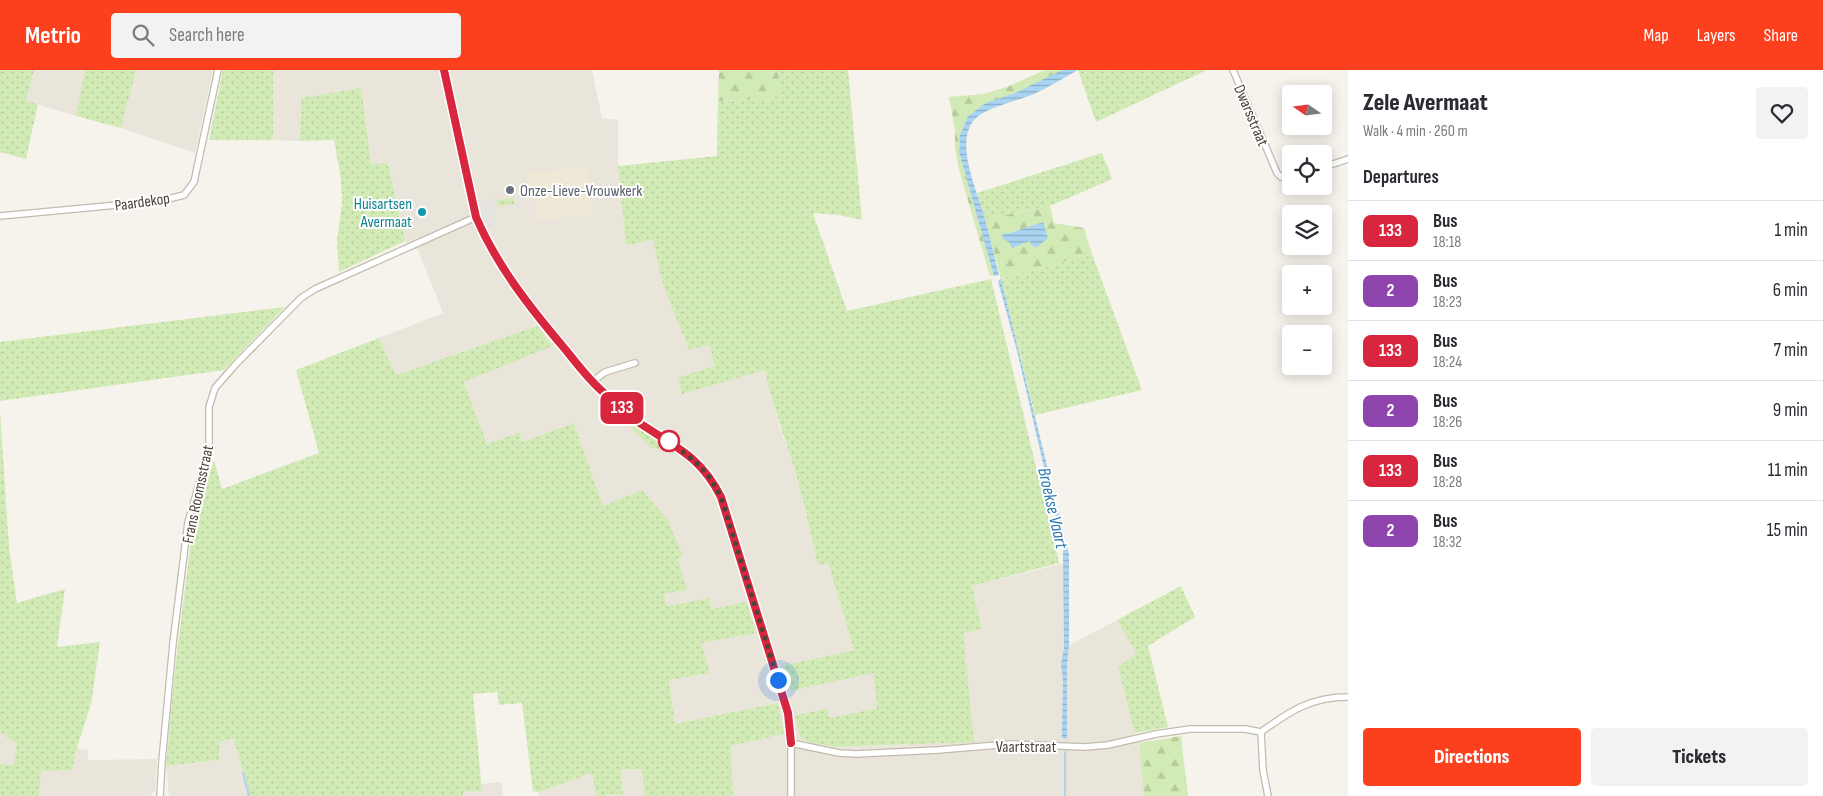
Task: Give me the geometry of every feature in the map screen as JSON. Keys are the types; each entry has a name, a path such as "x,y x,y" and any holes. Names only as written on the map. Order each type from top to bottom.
{"street":[{"name":"Paardekop","path":"0,216 160,201 184,195 194,182 218,70"},
{"path":"444,70 476,217 485,239 496,256 541,321 592,382 640,422 685,452 699,464 714,483 721,497 788,713 791,743 791,796"},
{"name":"Dwarsstraat","path":"1233,70 1277,173 1282,177"},
{"path":"1332,164 1348,158"},
{"name":"Frans Roomsstraat","path":"160,796 173,643 188,522 209,450 209,407 215,388 236,364 302,298 332,282 476,217"},
{"path":"592,382 605,372 635,363"},
{"path":"1268,796 1263,770 1261,732 1296,708 1310,702 1329,698 1348,698"},
{"name":"Vaartstraat","path":"791,743 839,753 856,754 1010,744 1108,745 1156,734 1190,729 1245,729 1261,732"}],"shaded area":[{"path":"34,70 85,70 76,116 26,101"},
{"path":"136,70 213,70 195,153 121,128"},
{"path":"273,70 592,70 602,118 618,120 618,166 626,244 654,240 663,285 689,350 710,345 714,366 678,377 682,393 765,370 779,426 789,452 801,495 818,564 828,563 854,650 782,666 790,691 873,672 877,708 829,718 827,709 796,715 800,737 806,741 835,747 907,745 963,633 982,629 972,586 1069,562 1069,645 1117,620 1137,654 1135,733 1139,743 1144,796 733,796 731,746 784,734 778,703 675,724 669,679 701,643 712,609 709,598 667,606 664,594 687,590 678,559 683,557 682,554 603,506 574,423 522,442 520,432 487,444 464,381 551,346 537,326 396,375 379,338 443,313 418,250 405,241 388,163 371,165 301,98 300,141 273,140"},
{"path":"588,167 593,214 538,221 536,198 529,199 526,173"},
{"path":"493,199 497,227 487,228 478,200"},
{"path":"0,732 17,744 13,765 0,764"},
{"path":"233,738 250,796 169,796 166,766 219,760 220,742"},
{"path":"77,748 88,750 88,760 157,759 155,792 151,793 152,796 39,796 40,771 72,770"},
{"path":"642,769 644,796 607,796 623,795 621,770"},
{"path":"592,773 596,796 539,796 538,792"},
{"path":"501,782 503,796 463,796 462,792 482,791 482,784"}],"green space":[{"path":"0,70 34,70 26,101 38,104 26,159 0,152"},
{"path":"85,70 136,70 121,128 76,116"},
{"path":"223,70 273,70 273,140 209,140"},
{"path":"719,70 778,70 781,98 718,101"},
{"path":"778,70 848,70 862,220 839,215 813,213 847,311 991,279 1059,563 972,586 982,629 963,633 974,742 835,747 806,741 800,737 795,715 827,709 829,718 877,708 873,673 790,691 782,666 854,650 828,563 818,565 805,508 765,370 682,394 678,377 714,366 710,345 689,350 663,285 653,240 626,245 618,166 717,156 718,101 781,98"},
{"path":"1045,70 1062,70 1028,88 983,106 969,117 964,125 959,152 994,276 990,276 960,173 955,149 955,130 949,97 983,94 1007,87"},
{"path":"1078,70 1207,70 1096,122"},
{"path":"361,88 371,164 388,163 405,241 339,272 337,241 342,204 341,179 334,140 300,141 301,98"},
{"path":"1102,153 1112,179 1050,206 985,219 977,193"},
{"path":"514,198 515,204 498,206 497,200"},
{"path":"1050,206 1054,223 1084,228 1092,254 1001,279 985,219","holes":["1043,222 1012,248 1008,241 1010,233"]},
{"path":"1092,254 1142,390 1035,415 1001,279"},
{"path":"285,307 224,370 0,401 0,342"},
{"path":"537,326 552,346 464,382 487,444 520,432 522,442 574,423 603,506 642,490 667,519 683,556 678,559 687,590 664,594 667,606 709,598 712,609 746,602 756,633 701,643 710,673 669,680 675,724 778,703 784,734 731,746 733,796 644,796 642,769 621,770 623,795 596,796 592,773 538,792 533,791 522,703 499,705 497,692 473,694 482,791 463,792 463,796 250,796 233,738 220,742 219,760 166,766 174,678 192,532 214,460 222,489 319,453 296,370 379,338 396,375"},
{"path":"603,400 634,424 679,454 650,447"},
{"path":"0,411 9,547 17,603 65,589 57,647 100,642 91,704 72,770 41,771 39,796 0,796 0,764 13,765 17,744 0,732"},
{"path":"1181,586 1195,617 1148,646 1168,727 1135,733 1118,666 1137,654 1117,620"},
{"path":"1181,736 1188,796 1144,796 1139,743"}],"water":[{"path":"1062,70 1078,70 1034,94 986,111 974,120 968,130 966,142 969,168 985,219 999,275 994,276 959,152 960,135 968,116 986,103 1015,93"},
{"path":"1043,222 1048,238 1037,247 1032,246 1030,241 1012,248 1008,241 1003,239 1002,234"},
{"path":"1001,279 1069,555 1067,739 1062,738 1063,679 1061,664 1064,649 1063,549 1017,351 998,281"}],"waterway":[{"name":"Broekse Vaart","path":"1065,752 1065,796"},
{"path":"243,773 249,796"}],"bus line":[{"name":"133","path":"444,70 476,217 485,239 496,256 541,321 592,382 640,422 685,452 699,464 714,483 721,497 788,713 791,743"}],"place":[{"name":"Onze-Lieve-Vrouwkerk","path":"510,190"},
{"name":"Huisartsen Avermaat","path":"422,212"}],"route":[{"path":"669,441 699,464 714,483 721,497 778,680"}]}
